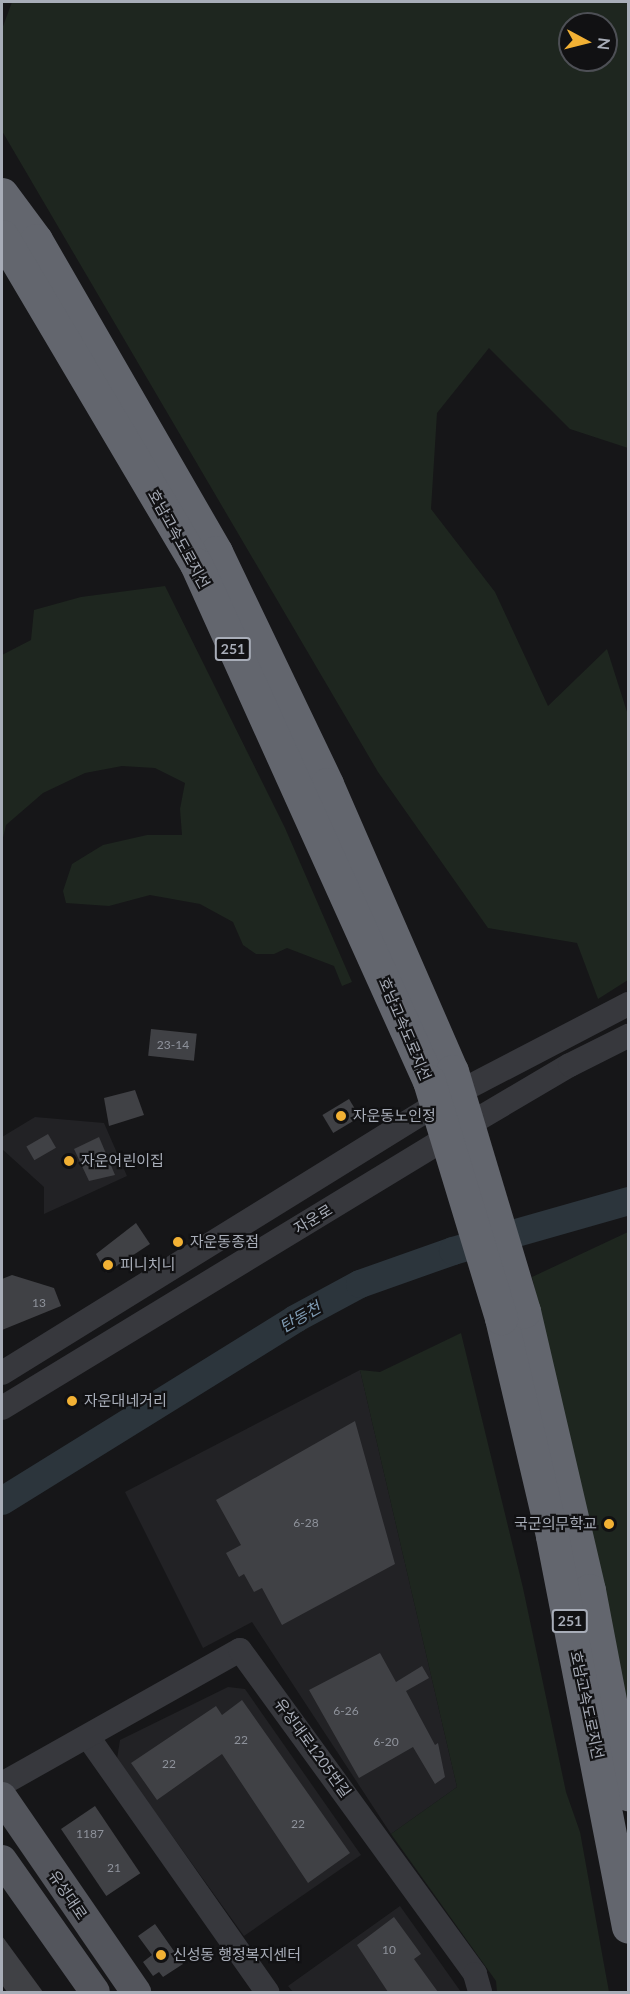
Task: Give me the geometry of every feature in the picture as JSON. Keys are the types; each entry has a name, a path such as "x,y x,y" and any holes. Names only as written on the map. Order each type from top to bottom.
{"highway":[{"path":"2,174 36,240"},
{"name":"호남고속도로지선","path":"2,194 36,240 216,552 327,784 440,1076 512,1315 589,1590 628,1794"},
{"name":"호남고속도로지선","path":"2,236 196,564 440,1076"},
{"name":"호남고속도로지선","path":"512,1315 552,1536 628,1927"}],"main road":[{"name":"유성대로","path":"2,1797 136,1992"},
{"path":"2,1860 95,1992"}],"street":[{"path":"2,1373 440,1102 628,1004"},
{"name":"자운로","path":"2,1408 451,1135 570,1065 628,1036"},
{"name":"유성대로1205번길","path":"2,1784 240,1650 257,1669 475,1974 480,1992"},
{"path":"88,1737 267,1992"}],"shaded area":[{"path":"12,2 628,2 628,448 570,429 489,348 437,413 431,509 495,592 548,706 607,649 628,715 628,980 598,999 577,943 488,928 378,772 2,131 2,29"},
{"path":"165,586 285,828 352,982 342,986 334,966 287,948 274,954 256,954 243,945 233,922 200,904 150,895 109,906 66,903 63,891 72,864 103,845 147,835 182,835 180,809 185,783 155,768 122,766 85,773 43,793 6,825 2,842 2,655 31,640 34,610 81,597"},
{"name":"자운어린이집","path":"35,1117 104,1123 127,1176 44,1214 44,1187 2,1149 2,1137"},
{"name":"국군의무학교","path":"628,1232 628,1718 602,1584 532,1277"},
{"path":"461,1333 523,1588 566,1792 580,1832 609,1992 497,1992 496,1981 391,1834 457,1787 360,1370 380,1372"},
{"path":"360,1370 457,1787 391,1834 252,1622 203,1648 125,1492"},
{"path":"228,1687 245,1689 361,1855 244,1936 117,1759 120,1740"},
{"path":"400,1906 461,1992 293,1992 288,1986"}],"building":[{"path":"151,1029 197,1034 194,1061 148,1056"},
{"path":"135,1090 144,1115 109,1126 104,1098"},
{"name":"자운동노인정","path":"349,1099 360,1117 333,1133 322,1115"},
{"path":"48,1134 56,1148 34,1160 26,1146"},
{"path":"99,1137 115,1175 89,1181 74,1149"},
{"path":"136,1223 150,1244 106,1273 96,1254"},
{"path":"12,1275 54,1288 61,1306 2,1330 2,1279"},
{"path":"355,1421 395,1564 282,1625 262,1588 254,1592 244,1574 239,1577 226,1553 241,1545 216,1500"},
{"path":"380,1653 396,1682 422,1666 429,1678 406,1691 435,1745 438,1743 445,1777 435,1784 413,1747 359,1778 309,1690"},
{"path":"242,1700 350,1853 308,1883 222,1754 157,1800 131,1763 216,1706 222,1715"},
{"path":"95,1806 140,1873 106,1896 61,1829"},
{"path":"394,1917 421,1954 414,1959 438,1992 388,1992 357,1945"},
{"path":"155,1924 183,1964 163,1977 159,1972 153,1976 143,1962 152,1955 138,1936"},
{"path":"2,1936 43,1992 7,1992 2,1985"}],"waterway":[{"name":"탄동천","path":"2,1501 295,1319 360,1284 453,1251 628,1201"}],"place":[{"name":"자운동노인정","path":"341,1116"},
{"name":"자운어린이집","path":"69,1161"},
{"name":"자운동종점","path":"178,1242"},
{"name":"피니치니","path":"108,1265"},
{"name":"자운대네거리","path":"72,1401"},
{"name":"국군의무학교","path":"609,1524"},
{"name":"신성동 행정복지센터","path":"161,1955"}]}
